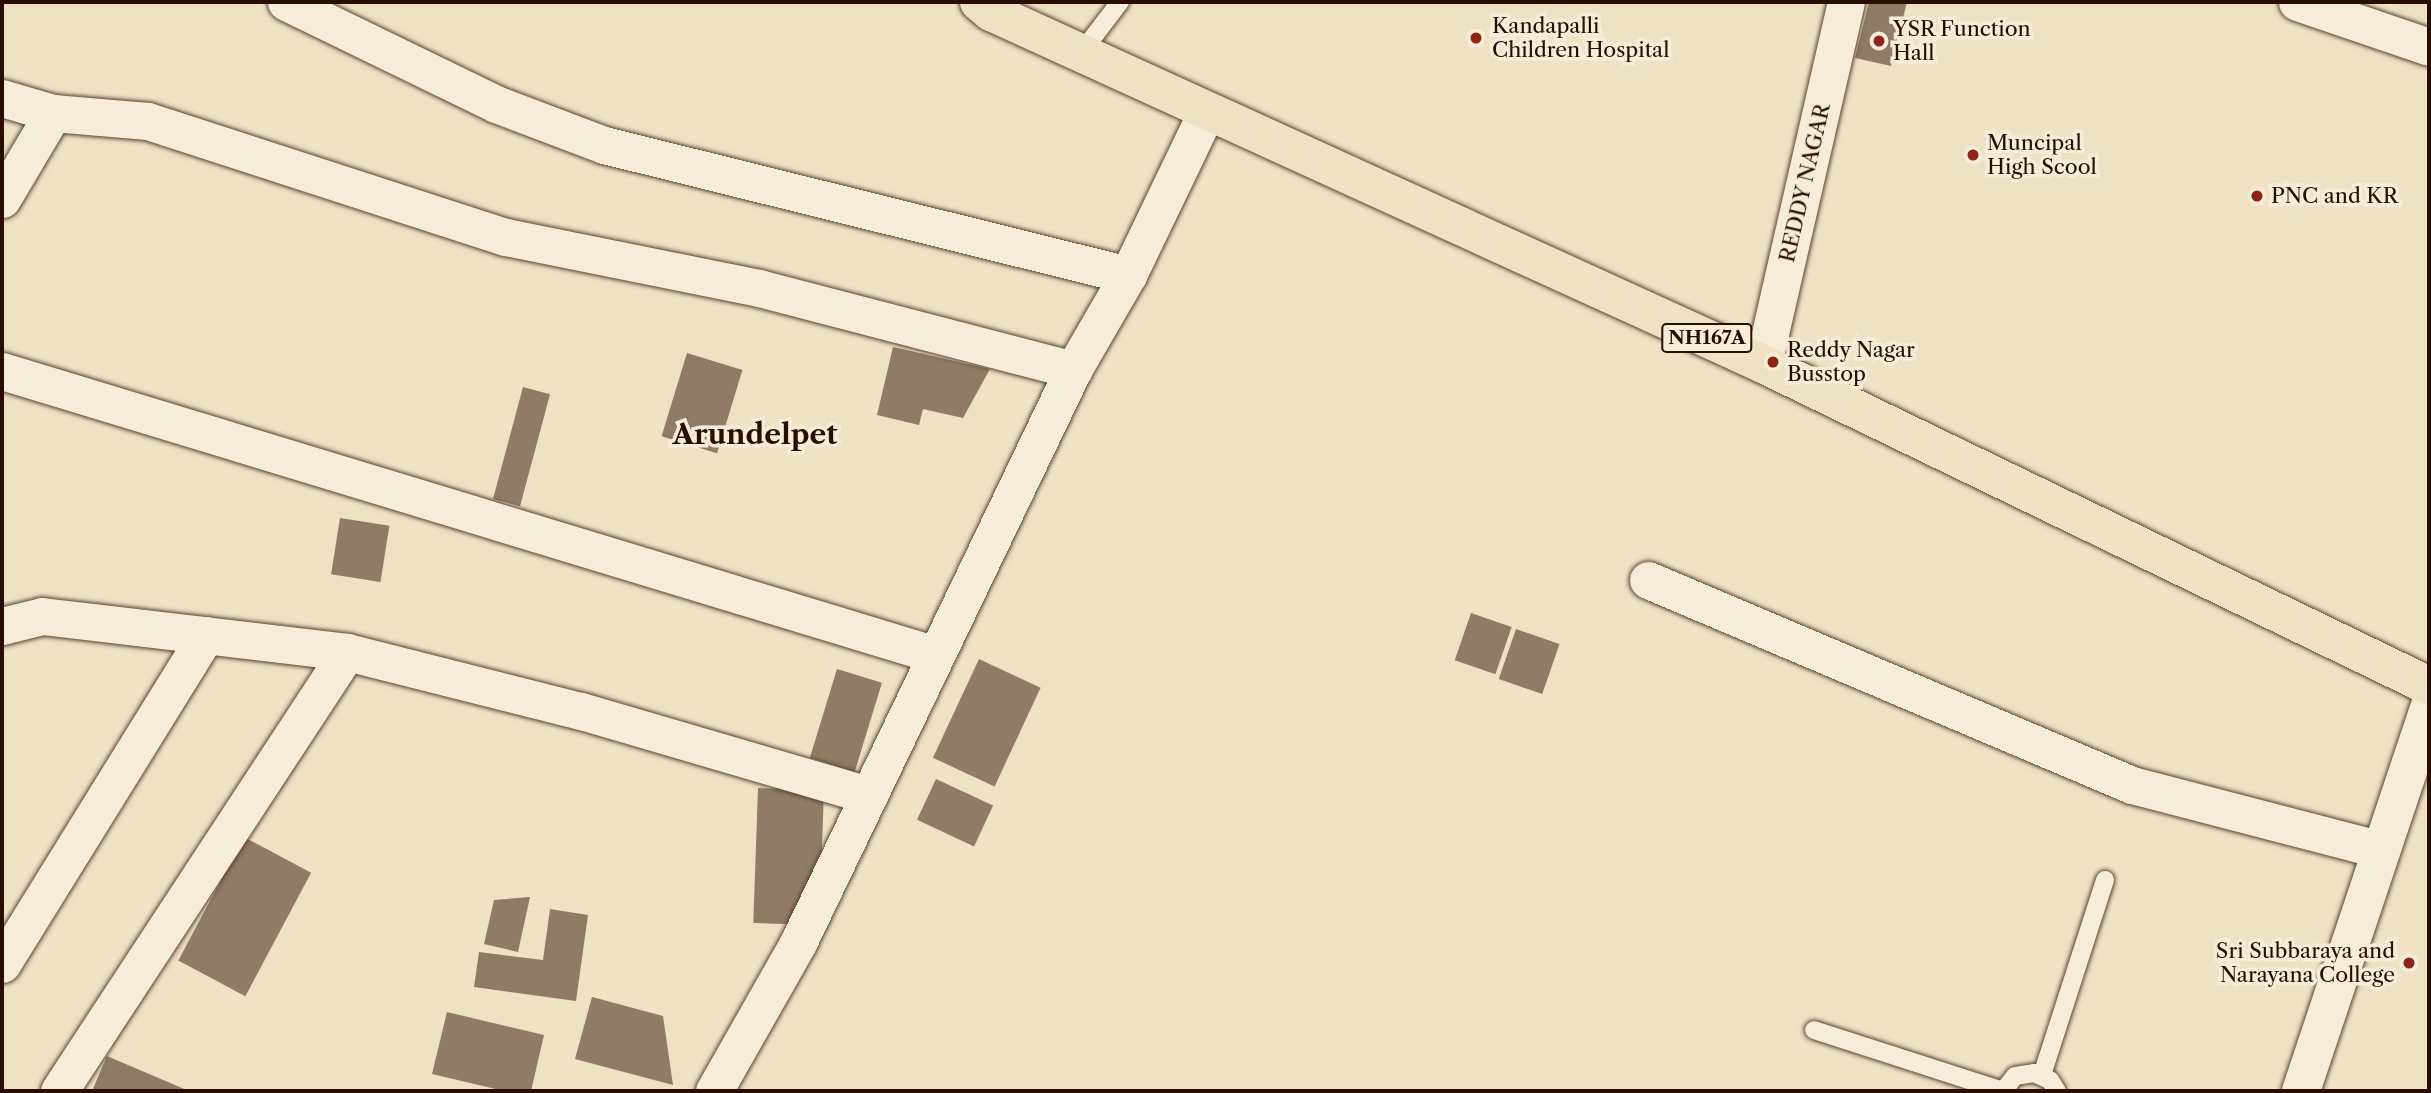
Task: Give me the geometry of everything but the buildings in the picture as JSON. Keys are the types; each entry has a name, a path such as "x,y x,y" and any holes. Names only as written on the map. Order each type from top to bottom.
{"highway":[{"name":"NH167A","path":"979,2 990,12 1763,364 2429,686"}],"main road":[{"path":"2301,1091 2429,708"}],"street":[{"path":"286,2 496,104 604,145 1128,275"},
{"name":"REDDY NAGAR","path":"1763,364 1846,2"},
{"path":"2297,2 2429,47"},
{"path":"2,98 52,113 148,121 506,237 759,288 1073,370"},
{"path":"715,1091 798,943 1073,370 1128,275 1206,111"},
{"path":"2,199 52,113"},
{"path":"2,371 936,655"},
{"path":"1648,580 2132,785 2381,850"},
{"path":"2,626 42,617 347,652 581,711 869,795"},
{"path":"2,964 206,635"},
{"path":"59,1091 347,652"}],"lane":[{"path":"1081,53 1120,2"},
{"path":"2042,1075 2105,880"},
{"path":"1814,1030 2003,1091 2015,1076 2042,1075 2057,1091"}],"place":[{"name":"Kandapalli Children Hospital","path":"1476,38"},
{"name":"YSR Function Hall","path":"1879,41"},
{"name":"Muncipal High Scool","path":"1973,155"},
{"name":"PNC and KR","path":"2257,196"},
{"name":"Reddy Nagar Busstop","path":"1773,362"},
{"name":"Sri Subbaraya and Narayana College","path":"2409,963"}],"district":[{"name":"Arundelpet","path":"755,434"}]}
